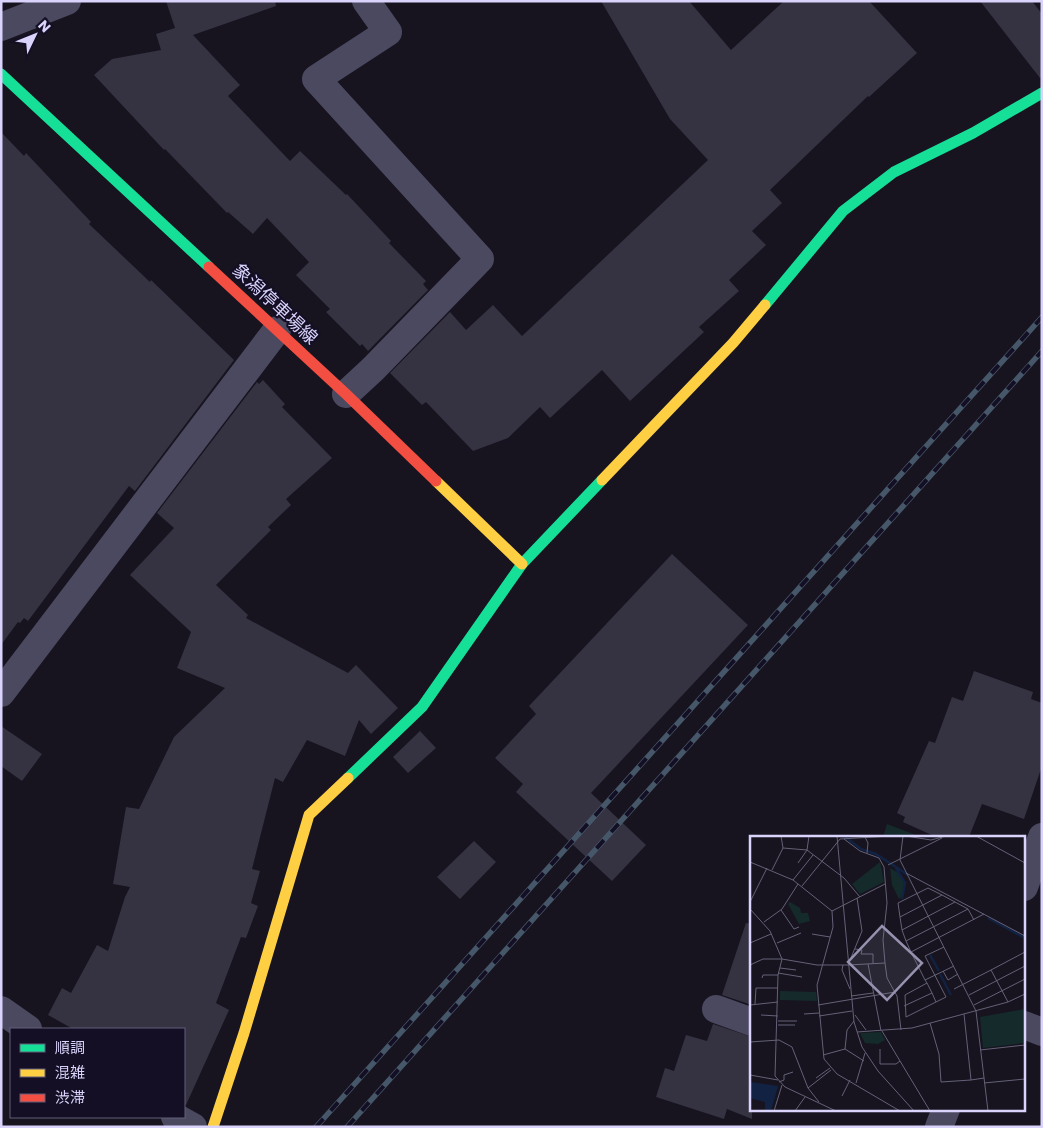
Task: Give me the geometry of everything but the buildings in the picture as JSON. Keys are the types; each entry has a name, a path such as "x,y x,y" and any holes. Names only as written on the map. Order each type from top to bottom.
{"street":[{"path":"1,27 67,1"},
{"path":"346,394 373,369 480,259 316,79 388,32 366,1"},
{"name":"象潟停車場線","path":"1,74 346,394 522,564"},
{"path":"214,1127 310,815 422,707 522,564 733,343 843,211 894,172 973,133 1042,93"},
{"path":"1,693 277,330"},
{"path":"1026,881 1042,837"},
{"path":"716,1009 750,1021"},
{"path":"1,1010 27,1028"},
{"path":"1026,1026 1042,1032"},
{"path":"940,1127 946,1110"},
{"path":"177,1118 193,1127"}],"green space":[{"path":"887,824 918,836 883,836"}],"railway":[{"path":"316,1127 1042,317"},
{"path":"347,1127 1042,351"}],"traffic: fast":[{"path":"1,74 209,267"},
{"path":"765,305 843,211 894,172 973,133 1042,93"},
{"path":"348,778 422,707 522,564 602,480"}],"traffic: slow":[{"path":"602,480 733,343 765,305"},
{"path":"436,481 522,564"},
{"path":"213,1127 244,1033 309,815 348,778"}],"traffic: jam":[{"path":"209,267 346,394 436,481"}]}
